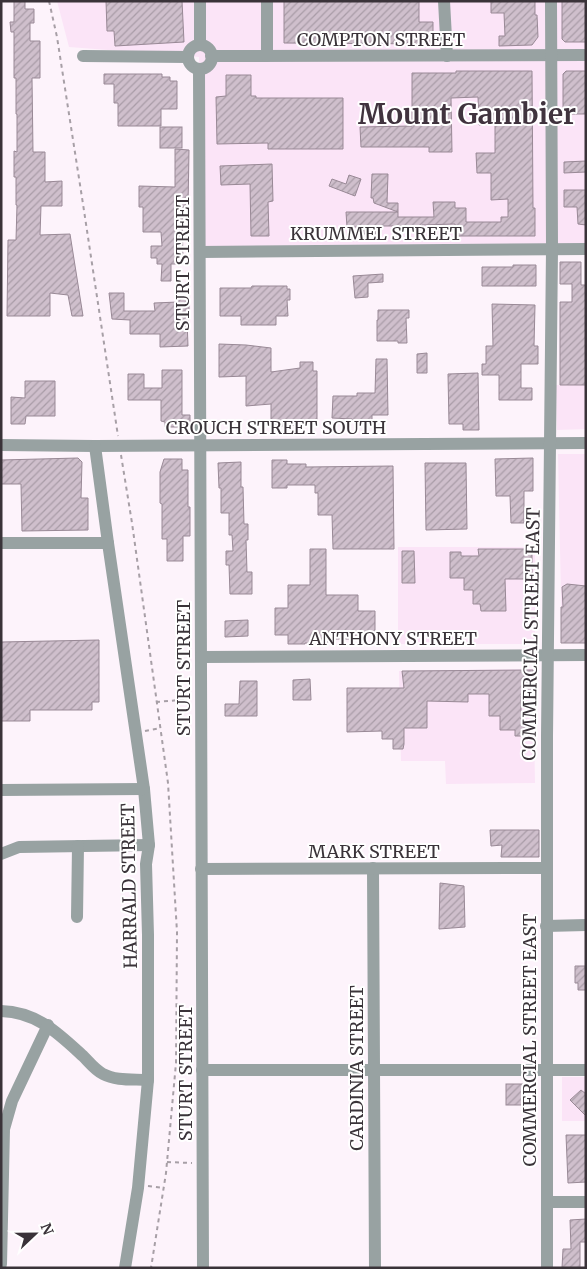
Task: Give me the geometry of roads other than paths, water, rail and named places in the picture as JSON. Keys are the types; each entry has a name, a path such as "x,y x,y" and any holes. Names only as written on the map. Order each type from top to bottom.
{"street":[{"path":"200,1 200,45"},
{"path":"267,1 267,56"},
{"path":"444,1 447,56"},
{"name":"COMMERCIAL STREET EAST","path":"547,1268 546,736 552,249 551,1"},
{"path":"200,45 209,50 212,56 210,64 199,69 190,64 188,53 192,47 200,45"},
{"name":"COMPTON STREET","path":"212,56 586,55"},
{"path":"83,56 188,57"},
{"name":"STURT STREET","path":"199,69 203,1268"},
{"name":"KRUMMEL STREET","path":"200,252 586,249"},
{"name":"CROUCH STREET SOUTH","path":"1,445 586,443"},
{"name":"HARRALD STREET","path":"95,446 144,789 149,845 146,864 148,1080 138,1188 125,1268"},
{"path":"1,543 108,543"},
{"name":"ANTHONY STREET","path":"201,657 586,655"},
{"path":"1,790 144,789"},
{"path":"1,854 19,847 149,845"},
{"path":"77,918 78,846"},
{"name":"CARDINIA STREET","path":"373,868 375,1268"},
{"name":"MARK STREET","path":"202,869 546,868"},
{"path":"546,926 586,925"},
{"path":"1,1011 30,1016 48,1025 101,1073 114,1078 148,1080"},
{"path":"1,1264 4,1129 12,1101 48,1025"},
{"path":"202,1070 586,1070"},
{"path":"547,1202 586,1202"}],"district":[{"name":"Mount Gambier","path":"467,114"}]}
